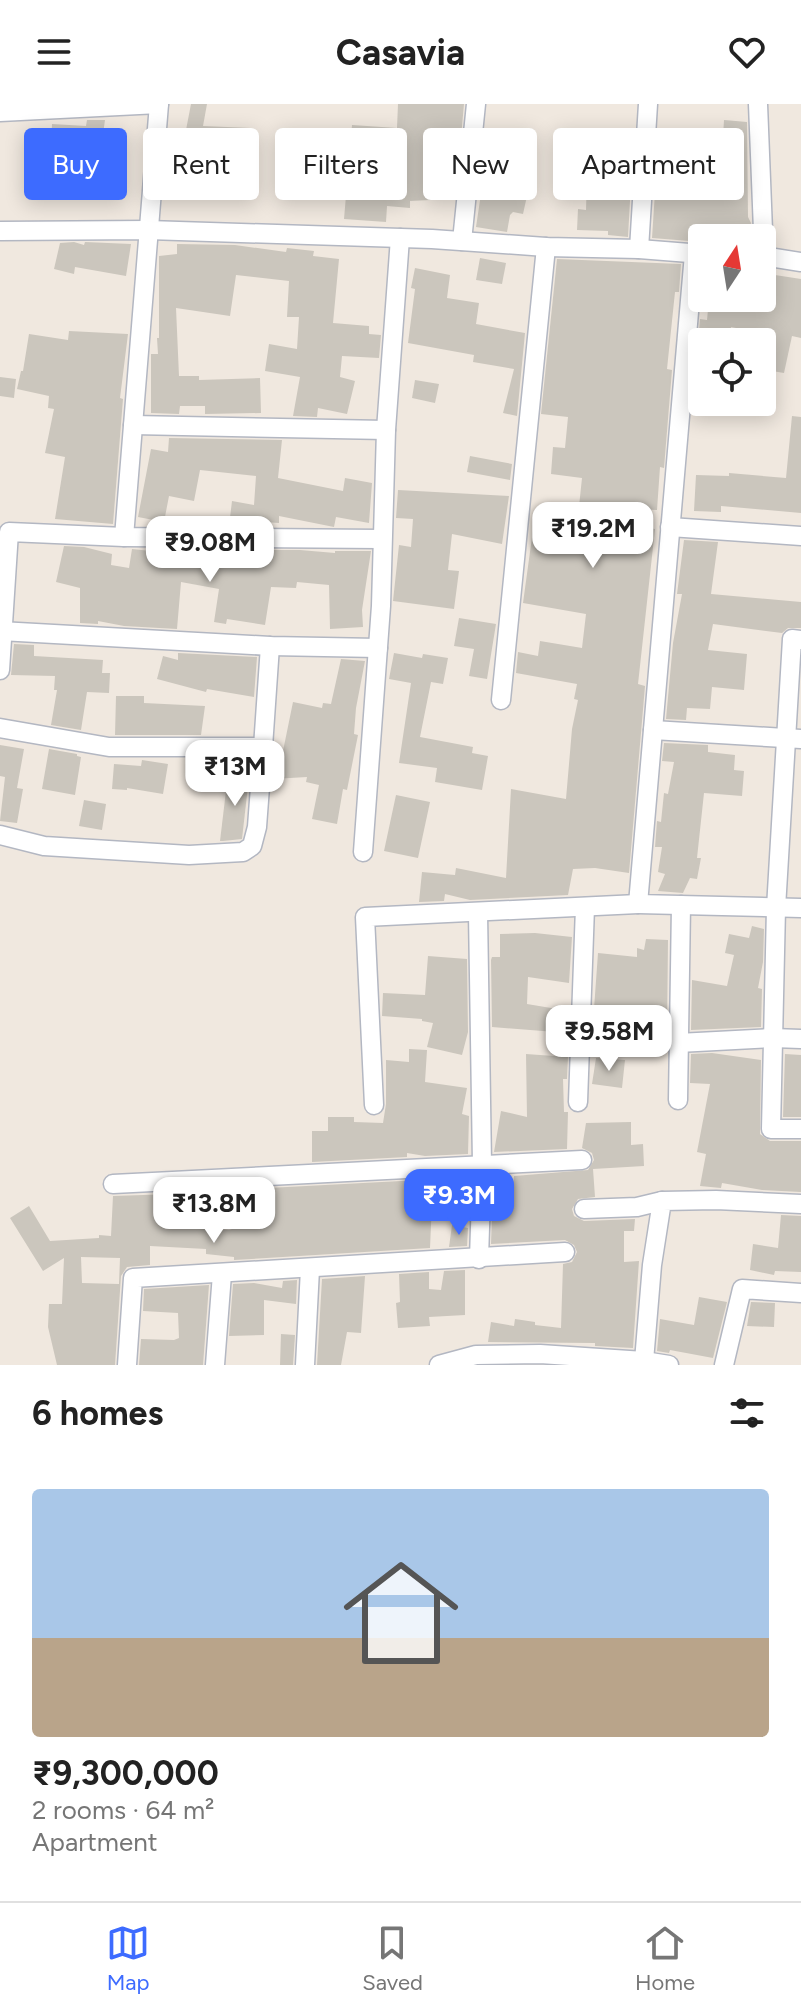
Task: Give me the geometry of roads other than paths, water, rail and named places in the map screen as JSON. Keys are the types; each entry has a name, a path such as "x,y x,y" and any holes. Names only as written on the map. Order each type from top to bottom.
{"street":[{"path":"0,112 159,104 124,537"},
{"path":"462,241 476,104"},
{"path":"639,249 648,104"},
{"path":"758,104 762,224"},
{"path":"0,231 148,230 400,238 688,253"},
{"path":"363,852 378,648 386,430 400,238"},
{"path":"501,700 546,247"},
{"path":"776,258 801,262"},
{"path":"638,904 670,527 692,312"},
{"path":"133,425 386,430"},
{"path":"670,527 801,536"},
{"path":"0,670 4,531 124,537 381,539"},
{"path":"2,631 270,646 378,648"},
{"path":"801,640 792,639 794,739 776,908 771,1129 801,1129"},
{"path":"0,835 44,846 189,855 243,852 252,846 257,827 270,646"},
{"path":"0,728 109,747 263,747"},
{"path":"653,730 794,739"},
{"path":"374,1105 365,917 638,904 801,908"},
{"path":"678,1100 681,905"},
{"path":"578,1102 585,907"},
{"path":"478,913 482,1164 479,1259"},
{"path":"678,1043 801,1039"},
{"path":"113,1184 582,1160"},
{"path":"644,1363 652,1265 662,1201"},
{"path":"584,1209 637,1207 662,1201 801,1204"},
{"path":"127,1365 133,1278 565,1252"},
{"path":"305,1365 310,1269"},
{"path":"215,1365 222,1274"},
{"path":"724,1365 742,1289 801,1293"},
{"path":"439,1365 476,1355 540,1354 669,1365"}]}
